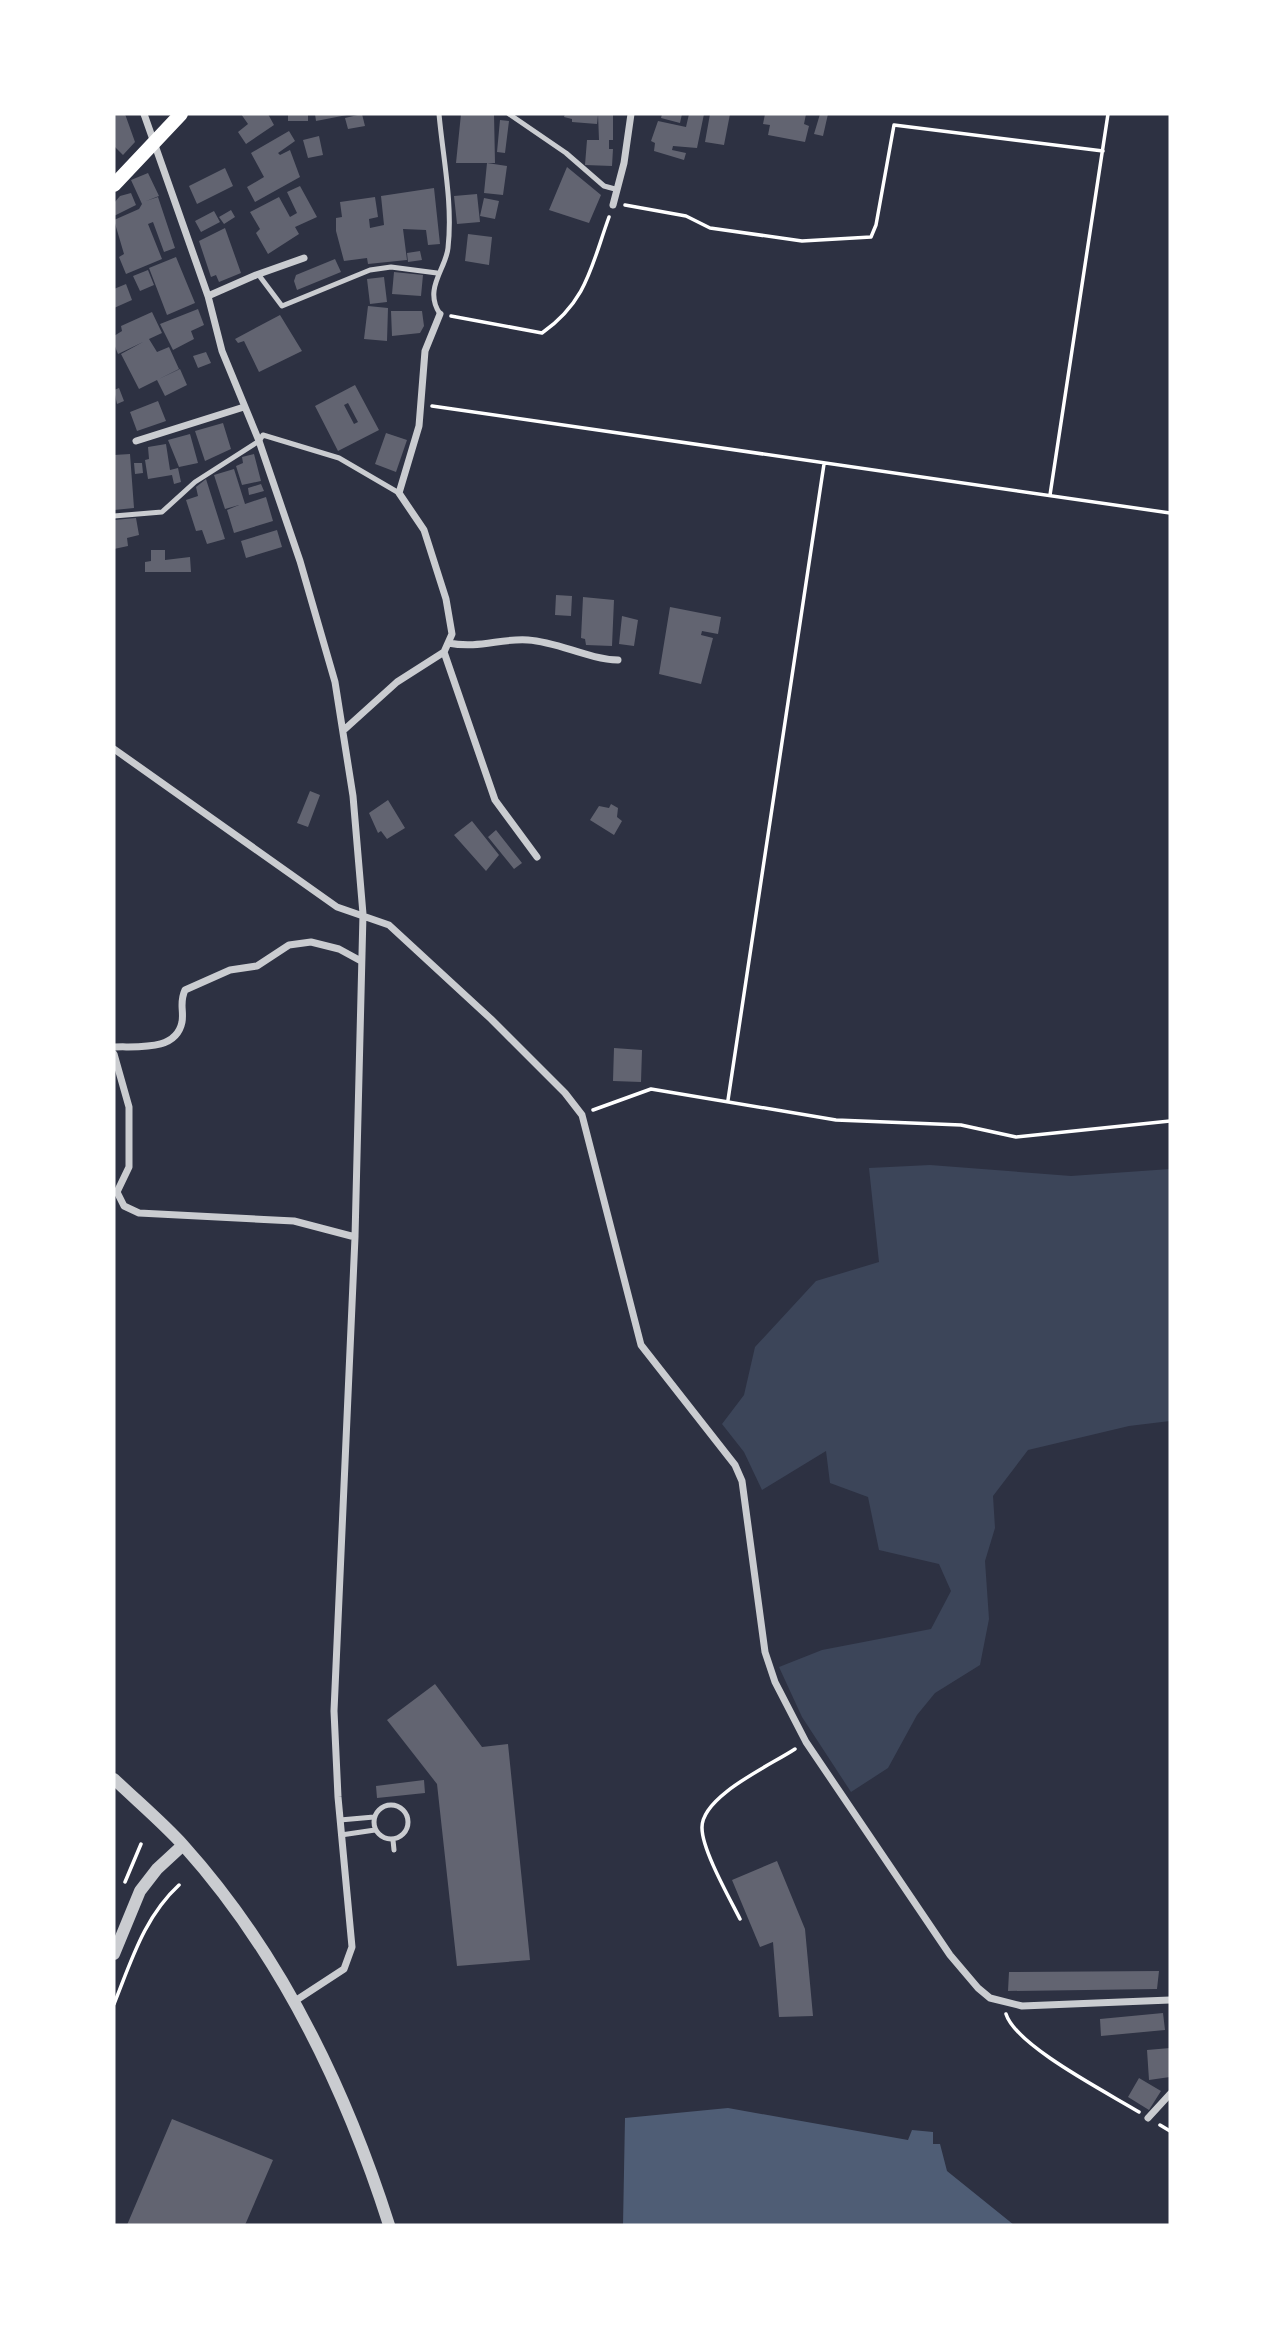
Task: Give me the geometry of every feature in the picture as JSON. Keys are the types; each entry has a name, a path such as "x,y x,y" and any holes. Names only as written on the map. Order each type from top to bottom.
{"main road":[{"path":"114,185 181,114"}],"street":[{"path":"144,114 208,296 222,351 259,441 304,575 335,682 345,729 363,914 355,1237 334,1711 341,1835 352,1947 344,1969 295,2001"},
{"path":"613,205 615,188 624,163 631,114"},
{"path":"208,296 304,258"},
{"path":"345,729 397,682 444,652 452,634 442,588 424,530 399,493 419,426 425,351 440,314"},
{"path":"136,441 244,407"},
{"path":"448,643 470,647 526,640 550,643 603,660 618,660"},
{"path":"444,652 495,800 537,857"},
{"path":"114,749 337,907 389,925 471,1000 565,1093 582,1115 641,1345 725,1453 742,1481 765,1652 775,1682 806,1742 950,1955 978,1989 990,1998 1022,2006 1170,2000"},
{"path":"114,1047 159,1045 169,1041 179,1033 183,1019 179,1002 185,990 230,970 257,966 289,945 311,942 339,949 361,961"},
{"path":"114,1054 129,1107 129,1167 117,1192 124,1206 139,1213 294,1221 355,1237"},
{"path":"114,1779 183,1845 240,1916 295,2001 340,2092 389,2225"},
{"path":"114,1954 140,1891 157,1869 183,1845"},
{"path":"1148,2118 1170,2094"}],"lane":[{"path":"439,114 446,182 448,250 437,273 435,307 440,314"},
{"path":"509,114 566,153 604,186 615,188"},
{"path":"258,274 282,306 370,270 401,267 437,273"},
{"path":"114,516 162,512 195,482 259,441 263,435 339,458 399,493"},
{"path":"396,1805 406,1814 408,1820 404,1833 393,1840 386,1839 375,1830 374,1817 382,1807 396,1805"},
{"path":"340,1820 374,1817"},
{"path":"341,1835 375,1830"},
{"path":"393,1840 394,1850"}],"path":[{"path":"1050,495 1108,114"},
{"path":"440,314 542,333 566,315 582,289 613,205 685,216 710,228 802,240 872,237 894,125 1103,151"},
{"path":"419,405 1170,513"},
{"path":"728,1100 824,464"},
{"path":"582,1115 651,1089 836,1120 961,1125 1016,1137 1170,1121"},
{"path":"740,1919 706,1842 702,1828 706,1812 714,1801 806,1742"},
{"path":"123,1888 141,1844"},
{"path":"114,2004 148,1922 160,1902 179,1885"},
{"path":"1002,2002 1009,2022 1023,2037 1170,2131"}],"shaded area":[{"path":"930,1165 1071,1176 1170,1169 1170,1421 1129,1426 1028,1450 993,1496 995,1528 985,1561 989,1619 980,1665 935,1693 917,1715 888,1768 851,1792 802,1717 779,1667 822,1650 931,1629 951,1591 939,1564 879,1550 868,1497 830,1483 826,1451 762,1490 744,1452 722,1424 744,1395 755,1347 816,1281 879,1262 869,1168"},
{"path":"728,2108 908,2140 912,2130 933,2132 933,2144 940,2144 947,2171 1014,2225 623,2225 625,2118"}],"building":[{"path":"114,114 125,114 135,142 123,155 114,146"},
{"path":"241,114 268,114 274,125 246,144 238,132 248,124"},
{"path":"288,114 308,114 308,121 288,121"},
{"path":"315,114 347,114 347,115 316,121"},
{"path":"362,114 365,126 348,129 345,118"},
{"path":"461,114 494,114 495,163 456,163"},
{"path":"565,114 598,115 597,124 572,122 572,119 564,117"},
{"path":"598,114 613,115 613,140 609,140 609,149 613,149 612,166 585,165 587,140 599,140"},
{"path":"662,114 682,114 680,123 661,118"},
{"path":"689,114 704,114 697,148 673,146 672,150 686,153 684,160 654,151 655,143 651,141 658,121 686,127"},
{"path":"710,114 730,114 724,145 705,142"},
{"path":"765,114 806,114 804,124 809,126 805,142 768,135 770,125 763,124"},
{"path":"820,114 828,114 823,136 814,134"},
{"path":"500,120 509,121 505,153 497,152"},
{"path":"289,131 295,141 278,153 280,155 290,150 300,177 255,202 247,187 264,177 251,153"},
{"path":"319,136 323,155 308,158 303,140"},
{"path":"487,163 507,166 503,195 484,193"},
{"path":"567,167 601,195 589,223 549,210"},
{"path":"225,168 233,186 197,204 189,186"},
{"path":"148,173 159,196 146,201 158,197 175,248 164,252 153,222 148,224 162,259 126,274 119,257 124,254 114,220 139,209 142,204 131,180"},
{"path":"300,186 317,217 295,227 299,234 268,254 256,233 260,229 250,212 279,197 290,217 297,213 287,192"},
{"path":"434,188 440,244 428,245 426,230 403,229 407,260 368,264 367,258 344,261 336,231 336,218 342,217 340,202 375,197 378,217 369,219 370,228 384,225 381,196"},
{"path":"131,193 136,205 114,216 114,203 120,196"},
{"path":"477,194 480,222 457,224 454,196"},
{"path":"484,198 499,201 495,219 480,216"},
{"path":"231,210 235,217 224,224 219,217"},
{"path":"214,211 220,222 201,232 195,221"},
{"path":"225,228 241,273 219,282 216,275 211,277 199,241"},
{"path":"468,234 492,237 489,265 465,261"},
{"path":"420,251 422,260 408,262 407,253"},
{"path":"176,257 195,303 167,315 149,268"},
{"path":"335,259 341,272 297,290 294,281 296,275"},
{"path":"148,270 154,285 140,291 133,276"},
{"path":"394,272 423,275 421,296 392,294"},
{"path":"384,277 387,302 370,304 367,279"},
{"path":"126,284 132,300 114,308 114,289"},
{"path":"368,306 388,308 387,341 364,339"},
{"path":"198,309 204,325 191,331 194,339 173,350 160,324"},
{"path":"391,311 422,311 424,326 420,333 392,336"},
{"path":"152,312 162,333 149,339 157,352 169,347 179,369 159,379 180,369 187,385 165,396 157,380 139,389 121,354 143,342 118,354 114,344 114,336 122,331 121,326"},
{"path":"280,315 302,351 259,372 244,341 238,343 235,339"},
{"path":"206,352 211,363 198,368 193,356"},
{"path":"355,385 379,430 338,451 315,406","holes":["348,403 358,422 354,424 344,405"]},
{"path":"119,388 124,401 117,404 114,390"},
{"path":"158,401 166,421 137,431 130,412"},
{"path":"223,423 231,449 205,461 195,431"},
{"path":"386,433 407,440 396,472 375,464"},
{"path":"190,434 198,463 179,467 168,440"},
{"path":"166,444 170,470 178,468 181,482 174,484 172,475 148,479 145,460 149,459 148,447"},
{"path":"130,454 134,508 114,510 114,455"},
{"path":"254,454 261,481 242,485 236,466 243,463 242,457"},
{"path":"134,463 142,463 143,473 135,474"},
{"path":"234,469 245,504 266,497 273,521 234,533 227,510 239,505 225,509 214,475"},
{"path":"206,479 225,539 207,544 202,530 196,531 186,500 198,496 196,487"},
{"path":"261,484 264,491 249,495 248,488"},
{"path":"136,518 139,535 127,538 128,546 114,549 114,520"},
{"path":"277,530 282,547 246,558 241,541"},
{"path":"151,550 165,550 165,560 190,557 191,572 145,572 145,562 151,561"},
{"path":"556,595 572,596 571,616 555,615"},
{"path":"583,597 614,600 612,646 586,645 585,639 581,638"},
{"path":"670,607 721,617 718,634 702,631 701,635 713,638 701,684 659,674"},
{"path":"622,616 638,620 634,646 619,644"},
{"path":"310,791 320,795 308,827 297,823"},
{"path":"388,800 405,828 387,839 381,831 378,833 369,813"},
{"path":"611,804 618,808 617,817 622,821 614,835 590,820 599,806 609,808"},
{"path":"472,821 499,855 486,871 454,835"},
{"path":"496,830 522,863 514,869 488,837"},
{"path":"614,1048 642,1050 641,1082 613,1081"},
{"path":"435,1684 482,1747 508,1744 530,1960 457,1966 437,1784 387,1720"},
{"path":"424,1780 425,1793 377,1798 376,1786"},
{"path":"777,1861 805,1929 813,2016 779,2017 773,1942 760,1947 732,1880"},
{"path":"1159,1971 1157,1989 1008,1991 1009,1972"},
{"path":"1163,2013 1165,2030 1101,2036 1100,2019"},
{"path":"1170,2048 1170,2077 1149,2080 1147,2050"},
{"path":"1139,2078 1161,2091 1149,2110 1128,2097"},
{"path":"172,2119 273,2160 245,2225 127,2225"}]}
